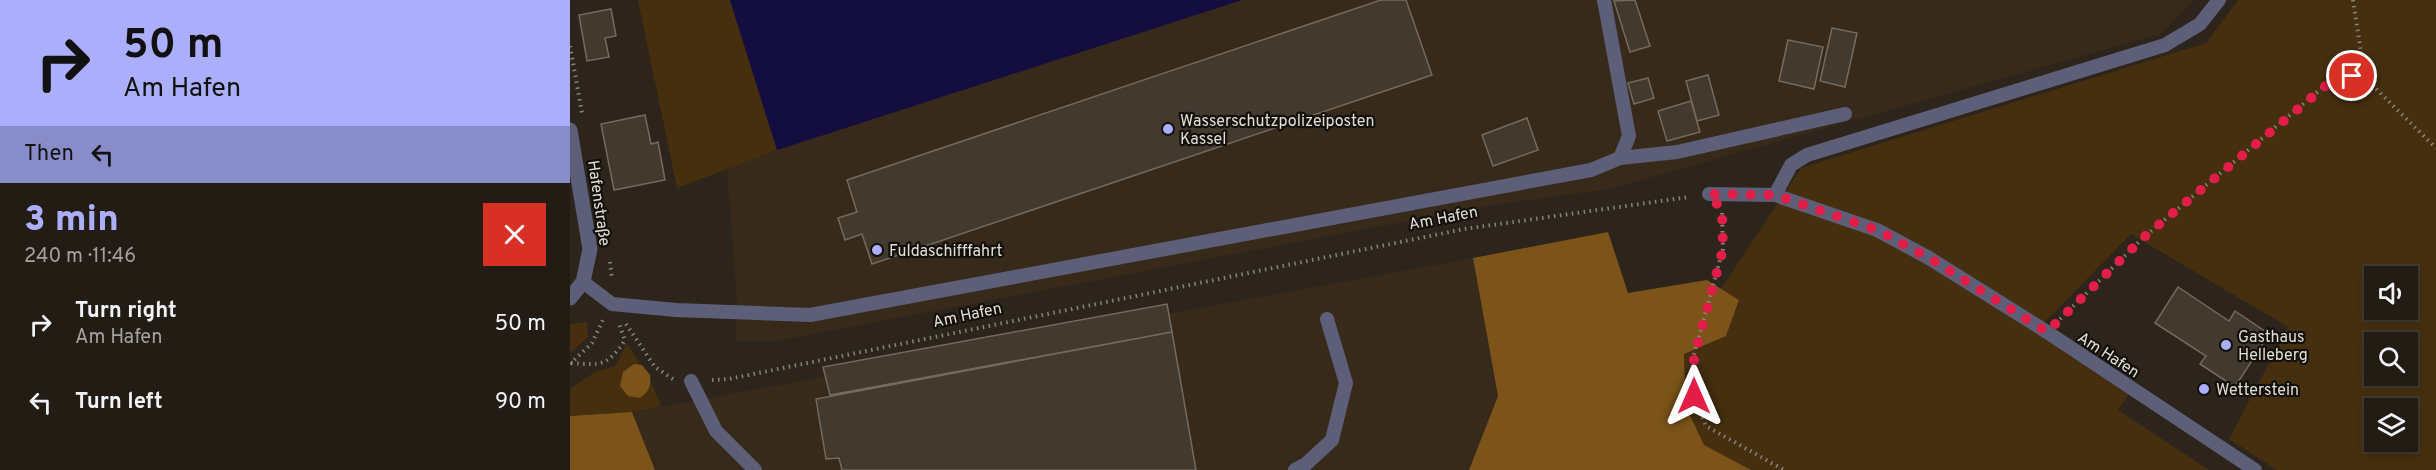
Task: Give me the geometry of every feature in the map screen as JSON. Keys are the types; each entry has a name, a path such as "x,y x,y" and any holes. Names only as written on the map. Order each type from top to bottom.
{"street":[{"name":"Hafenstraße","path":"570,130 590,249 583,282"},
{"path":"570,298 583,282"}],"lane":[{"path":"1604,0 1629,136 1620,158"},
{"path":"1775,195 1791,165 1807,155 2164,45 2200,24 2219,0"},
{"path":"583,282 612,304 676,310 810,315 1592,170 1620,158 1677,152 1845,114"},
{"name":"Am Hafen","path":"1709,194 1775,195 1877,230 1929,258 2047,332 2255,470"},
{"path":"1295,470 1306,464 1332,440 1346,383 1327,319"},
{"path":"691,381 716,431 755,470"}],"path":[{"path":"2353,0 2365,78"},
{"path":"2047,332 2143,238 2340,74 2365,78 2436,147"},
{"path":"1709,194 1722,210 1723,249 1694,358 1694,396 1706,426 1784,470"},
{"name":"Am Hafen","path":"612,304 655,367 676,382 729,379 1464,229 1709,194"},
{"path":"570,364 598,365 614,357 625,340 612,304"},
{"path":"570,364 592,344 612,304"}],"shaded area":[{"path":"638,0 730,0 777,150 677,188"},
{"path":"730,0 1242,0 777,150"},
{"path":"1242,0 2195,0 2160,34 1609,189 1492,205 776,341 736,341 737,302 727,168"},
{"path":"2238,0 2436,0 2436,470 2277,470 2229,439 2288,327 2131,234 2036,331 2129,394 2118,410 2209,470 1751,470 1704,446 1686,407 1684,354 1726,336 1739,300 1721,289 1801,168 2206,43"},
{"path":"1608,232 1628,293 1707,280 1739,300 1726,336 1684,354 1686,407 1704,445 1751,470 1469,470 1498,396 1473,258"},
{"path":"1473,258 1498,396 1469,470 655,470 632,412"},
{"path":"587,322 588,337 570,353 570,324"},
{"path":"627,344 649,377 661,406 632,412 570,416 570,389 595,372 615,366"},
{"path":"634,364 642,365 650,375 649,388 640,398 628,396 620,386 623,372"},
{"path":"632,412 655,470 570,470 570,416"}],"building":[{"path":"1381,0 1406,0 1432,75 872,264 862,234 845,240 838,218 857,212 847,180"},
{"path":"1635,0 1650,46 1630,52 1614,1"},
{"path":"611,9 616,36 605,38 609,57 587,61 579,15"},
{"path":"1832,28 1857,33 1845,87 1820,81"},
{"path":"1788,40 1823,47 1814,89 1779,81"},
{"path":"1708,75 1719,115 1697,121 1686,81"},
{"path":"1648,78 1654,98 1634,104 1628,83"},
{"path":"1691,101 1700,132 1667,141 1658,111"},
{"path":"645,115 651,144 658,142 665,180 614,190 601,124"},
{"path":"1527,118 1538,150 1493,166 1482,135"},
{"name":"Gasthaus Helleberg","path":"2178,287 2229,321 2235,311 2269,334 2235,387 2200,364 2206,356 2155,323"},
{"path":"1167,304 1172,332 830,395 823,367"},
{"path":"1172,332 1196,470 842,470 839,458 826,459 816,399"}],"place":[{"name":"Wasserschutzpolizeiposten Kassel","path":"1168,129"},
{"name":"Fuldaschifffahrt","path":"877,250"},
{"name":"Gasthaus Helleberg","path":"2226,345"},
{"name":"Wetterstein","path":"2204,389"}],"route":[{"path":"1694,396 1694,358 1723,249 1722,210 1709,194 1775,195 1877,230 1929,258 2047,332 2143,238 2340,74 2352,76"}]}
